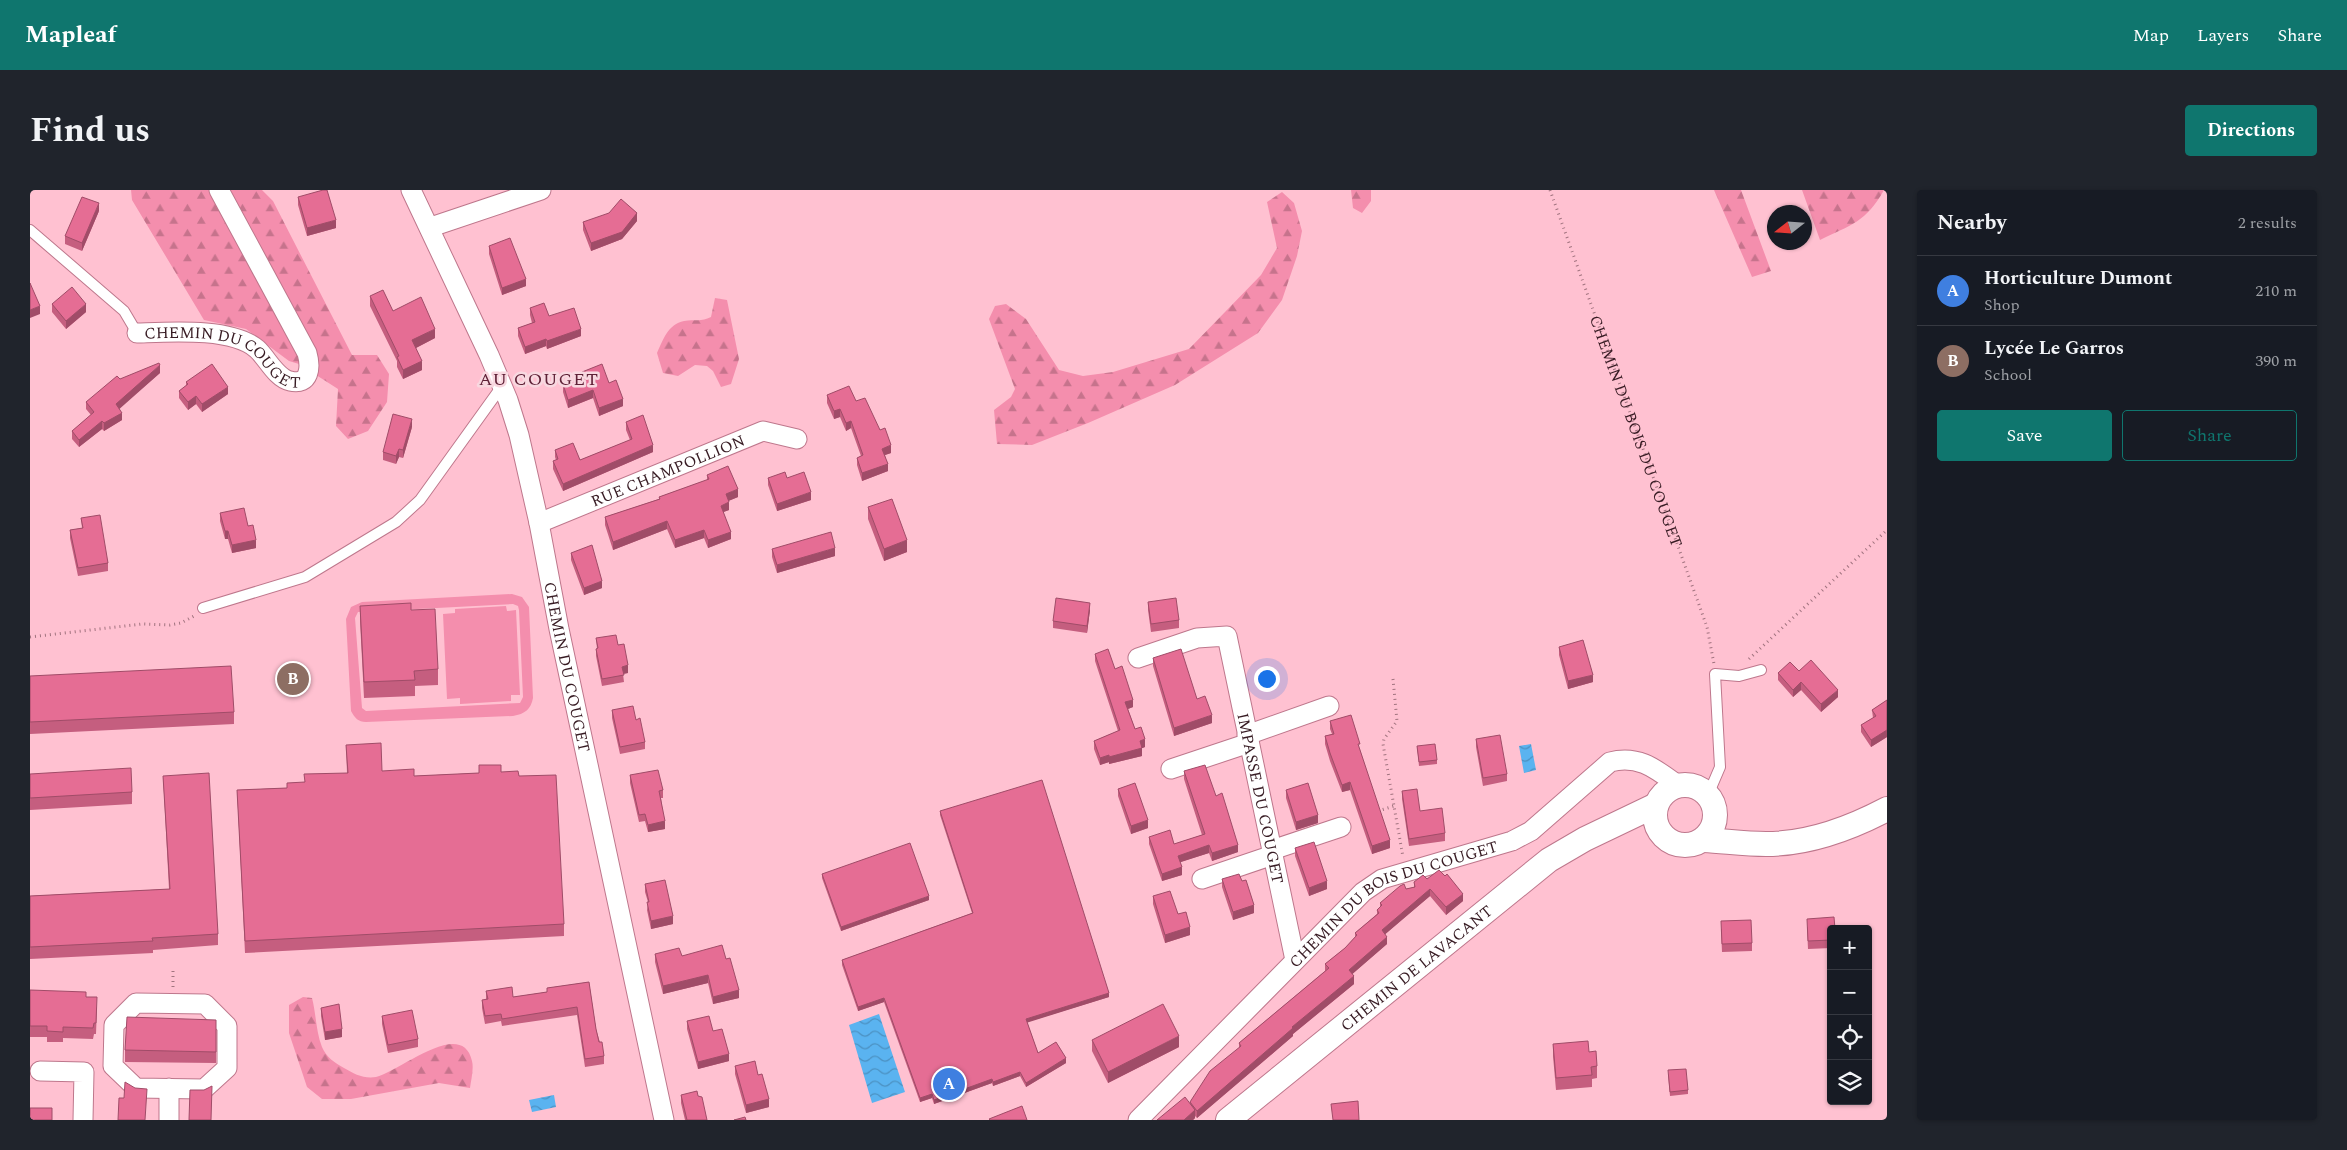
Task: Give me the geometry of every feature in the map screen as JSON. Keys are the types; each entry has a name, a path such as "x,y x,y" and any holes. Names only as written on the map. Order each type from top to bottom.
{"street":[{"name":"CHEMIN DU COUGET","path":"136,333 177,332 222,335 242,339 256,348 280,375 289,381 299,381 307,375 311,367 307,353 219,190"},
{"name":"CHEMIN DU COUGET","path":"412,190 431,227 502,386 519,435 664,1120"},
{"path":"431,227 541,190"},
{"name":"RUE CHAMPOLLION","path":"539,523 763,431 797,439"},
{"name":"IMPASSE DU COUGET","path":"1138,658 1197,638 1226,636 1295,960"},
{"path":"1170,769 1330,706"},
{"name":"CHEMIN DU BOIS DU COUGET","path":"1138,1120 1295,960 1364,892 1382,879 1512,841 1531,831 1610,762 1623,759 1638,760 1649,765 1679,786"},
{"path":"1738,842 1700,789 1690,785 1679,786 1666,792 1656,805 1656,824 1660,833 1667,840 1686,846 1704,840 1738,842 1773,844 1819,837 1854,826 1887,809"},
{"path":"1704,840 1715,824 1712,804"},
{"name":"CHEMIN DE LAVACANT","path":"1228,1120 1549,860 1585,839 1614,827 1656,805"},
{"path":"1202,878 1340,827"},
{"name":"CHEMIN DE LAVACANT","path":"1614,827 1660,833"},
{"path":"136,1003 205,1004 227,1026 227,1068 204,1089 169,1088 136,1088 114,1066 114,1025 136,1003"},
{"path":"40,1071 84,1072 83,1120"},
{"path":"169,1088 169,1120"}],"lane":[{"name":"CHEMIN DU COUGET","path":"30,230 124,311 136,333"},
{"path":"203,608 305,577 396,522 420,500 502,386"},
{"path":"1712,804 1720,767 1715,674 1739,676 1761,670"}],"path":[{"name":"CHEMIN DU BOIS DU COUGET","path":"1550,190 1707,627 1715,674"},
{"path":"1731,675 1887,530"},
{"path":"30,637 142,624 170,626 190,619 203,608"},
{"path":"1394,679 1397,721 1384,739 1383,744 1403,858"},
{"path":"1368,814 1394,806"}],"green space":[{"path":"131,190 262,190 273,201 352,355 377,355 389,374 387,402 368,431 348,439 336,426 338,389 299,364 289,361 246,329 204,320 132,200"},
{"path":"1351,190 1371,190 1371,201 1362,213 1353,208"},
{"path":"1714,190 1741,190 1771,271 1752,277"},
{"path":"1802,190 1884,190 1864,216 1849,226 1820,240 1812,218 1812,205 1807,205"},
{"path":"1282,192 1294,203 1302,231 1297,256 1282,300 1258,333 1175,385 1088,423 1032,445 997,444 994,410 1011,397 1015,389 989,319 995,306 1006,304 1026,319 1059,370 1083,376 1113,372 1189,349 1261,275 1277,248 1267,202"},
{"path":"715,298 727,300 739,359 731,384 721,387 713,371 707,366 695,365 678,376 663,373 657,353 667,333 678,323 711,317"},
{"path":"512,594 522,597 529,607 533,698 531,705 521,714 513,716 366,722 355,718 351,711 346,619 351,607 362,602","holes":["513,604 518,606 523,697 520,703 366,711 362,708 355,618 358,612"]},
{"path":"506,606 507,611 516,610 520,695 511,695 511,701 460,704 460,698 447,699 443,614 455,613 455,609"},
{"path":"303,997 312,998 318,1035 326,1054 337,1064 355,1074 363,1077 376,1077 443,1045 456,1044 466,1049 472,1061 473,1071 470,1088 439,1083 351,1099 322,1099 307,1087 289,1033 289,1005"}],"water":[{"path":"1531,744 1536,770 1524,773 1519,746"},
{"path":"879,1014 905,1092 872,1103 849,1025"},
{"path":"554,1095 556,1107 532,1112 529,1100"}],"building":[{"path":"327,190 336,220 307,228 298,197"},
{"path":"82,197 99,203 82,243 65,236"},
{"path":"621,199 637,213 622,232 591,243 583,222 609,213"},
{"path":"510,238 526,279 502,288 489,246"},
{"path":"30,283 40,306 30,310"},
{"path":"72,287 86,304 66,321 52,304"},
{"path":"383,290 393,311 421,297 435,329 412,340 422,361 403,370 397,357 399,356 370,296"},
{"path":"544,303 549,316 574,308 581,329 525,347 518,328 535,322 530,308"},
{"path":"159,363 160,365 116,404 122,413 104,423 102,421 79,440 72,431 94,412 86,402 117,376 120,379"},
{"path":"212,364 228,387 202,404 196,396 188,402 179,391 188,384 186,382"},
{"path":"602,364 609,383 616,380 623,399 599,408 593,390 568,400 563,384 584,376 582,372"},
{"path":"849,386 856,401 865,398 880,430 885,428 891,445 882,449 888,464 862,473 857,458 863,455 851,421 846,423 840,409 834,411 827,395"},
{"path":"393,414 412,419 403,450 399,449 396,456 383,452"},
{"path":"643,415 653,445 563,484 553,461 558,459 555,450 573,443 580,460 632,439 626,422"},
{"path":"728,466 738,489 726,494 729,502 721,506 731,532 708,540 704,530 675,540 667,521 613,542 605,517 660,499 659,497 709,479 707,475"},
{"path":"785,472 787,478 804,472 811,492 777,504 768,478"},
{"path":"892,499 907,540 884,549 868,507"},
{"path":"244,508 248,526 253,525 256,540 232,545 228,531 225,531 220,513"},
{"path":"100,515 108,563 78,568 70,530 83,528 81,518"},
{"path":"831,532 835,548 777,565 772,549"},
{"path":"592,545 602,581 584,588 571,553"},
{"path":"1056,598 1090,603 1087,626 1053,621"},
{"path":"1176,598 1179,620 1151,624 1148,602"},
{"path":"411,603 411,610 435,609 438,669 414,671 415,680 364,682 360,606"},
{"path":"616,635 618,645 624,644 628,665 622,667 624,675 602,679 596,649 598,648 596,638"},
{"path":"1583,640 1593,675 1568,681 1559,647"},
{"path":"1108,649 1115,669 1122,666 1133,700 1125,702 1135,729 1141,727 1145,739 1140,741 1142,748 1100,758 1094,741 1120,730 1095,654"},
{"path":"1181,649 1197,699 1205,696 1212,715 1174,728 1153,658"},
{"path":"1811,660 1838,690 1821,704 1801,682 1793,690 1778,673 1790,662 1799,671"},
{"path":"231,666 234,712 30,722 30,676"},
{"path":"1887,700 1887,730 1871,740 1861,725 1876,716 1872,710"},
{"path":"633,706 636,720 640,718 645,742 620,747 612,710"},
{"path":"1351,715 1360,744 1358,744 1390,840 1372,846 1350,782 1342,785 1325,736 1334,734 1330,721"},
{"path":"1500,735 1507,774 1483,778 1476,739"},
{"path":"381,743 382,771 414,769 414,776 479,773 479,765 501,765 501,772 518,771 519,776 556,775 564,924 245,941 237,790 287,788 287,783 305,782 304,774 348,773 346,745"},
{"path":"1435,744 1437,760 1419,762 1417,746"},
{"path":"1205,765 1216,796 1222,793 1238,845 1212,853 1209,845 1178,856 1182,867 1162,874 1149,837 1170,830 1174,844 1205,834 1184,771"},
{"path":"131,768 132,792 30,798 30,774"},
{"path":"658,770 663,790 659,791 665,821 648,825 645,814 639,815 630,775"},
{"path":"209,773 218,934 152,938 153,941 30,947 30,896 170,889 163,776"},
{"path":"1042,780 1109,993 1026,1019 1038,1053 1056,1042 1066,1058 1026,1083 1020,1072 993,1082 992,1079 934,1100 932,1094 920,1098 884,998 858,1007 842,960 973,913 940,811"},
{"path":"1135,783 1148,820 1131,826 1118,789"},
{"path":"1308,783 1318,815 1296,822 1286,790"},
{"path":"1417,789 1420,811 1442,808 1445,833 1409,839 1402,791"},
{"path":"1314,842 1327,881 1309,888 1295,848"},
{"path":"910,843 929,896 841,927 822,874"},
{"path":"1439,870 1445,876 1447,874 1463,894 1446,907 1430,889 1382,930 1387,937 1349,970 1354,976 1292,1027 1197,1111 1190,1102 1210,1071 1241,1046 1239,1043 1329,968 1325,964 1345,948 1357,935 1355,933 1379,913 1377,910 1382,905 1380,903 1400,886 1404,884 1406,889 1415,887 1414,882 1423,875 1427,879"},
{"path":"1239,874 1242,881 1246,880 1254,905 1233,912 1222,879"},
{"path":"665,880 673,916 651,921 645,884"},
{"path":"1170,891 1178,914 1186,912 1190,927 1165,935 1153,896"},
{"path":"1834,917 1835,925 1827,925 1827,940 1808,941 1807,919"},
{"path":"1751,920 1752,943 1722,944 1721,921"},
{"path":"722,945 726,959 730,958 739,990 713,997 708,975 663,986 655,954 679,948 682,956"},
{"path":"589,982 596,1029 599,1042 602,1042 604,1056 585,1059 577,1007 502,1019 501,1014 485,1016 482,1000 488,999 486,991 512,987 513,997 547,992 547,988"},
{"path":"30,990 86,992 86,997 97,997 96,1023 94,1023 93,1028 63,1027 63,1032 47,1031 47,1026 30,1026"},
{"path":"339,1004 342,1029 325,1032 321,1008"},
{"path":"1163,1004 1179,1036 1108,1072 1092,1040"},
{"path":"412,1010 418,1039 388,1045 382,1016"},
{"path":"709,1016 713,1031 722,1029 729,1054 698,1062 687,1021"},
{"path":"127,1017 216,1020 216,1052 125,1050"},
{"path":"1588,1041 1589,1052 1596,1051 1597,1066 1591,1067 1592,1075 1556,1078 1553,1044"},
{"path":"755,1061 758,1075 762,1074 769,1099 746,1105 735,1066"},
{"path":"1686,1069 1688,1090 1670,1092 1668,1070"},
{"path":"125,1082 135,1088 147,1089 145,1120 118,1120 119,1098 124,1098"},
{"path":"212,1086 211,1120 189,1120 190,1090 204,1090"},
{"path":"697,1091 698,1096 702,1097 707,1120 687,1120 681,1095"},
{"path":"1185,1097 1195,1110 1184,1120 1157,1120"},
{"path":"1358,1101 1359,1120 1333,1120 1331,1104"},
{"path":"1022,1106 1027,1120 989,1119"},
{"path":"30,1108 52,1108 52,1120 30,1120"},
{"path":"745,1117 746,1120 734,1120"}],"place":[{"name":"Lycée Le Garros","path":"293,679"},
{"name":"Horticulture Dumont","path":"949,1084"}],"district":[{"name":"AU COUGET","path":"539,379"}]}
